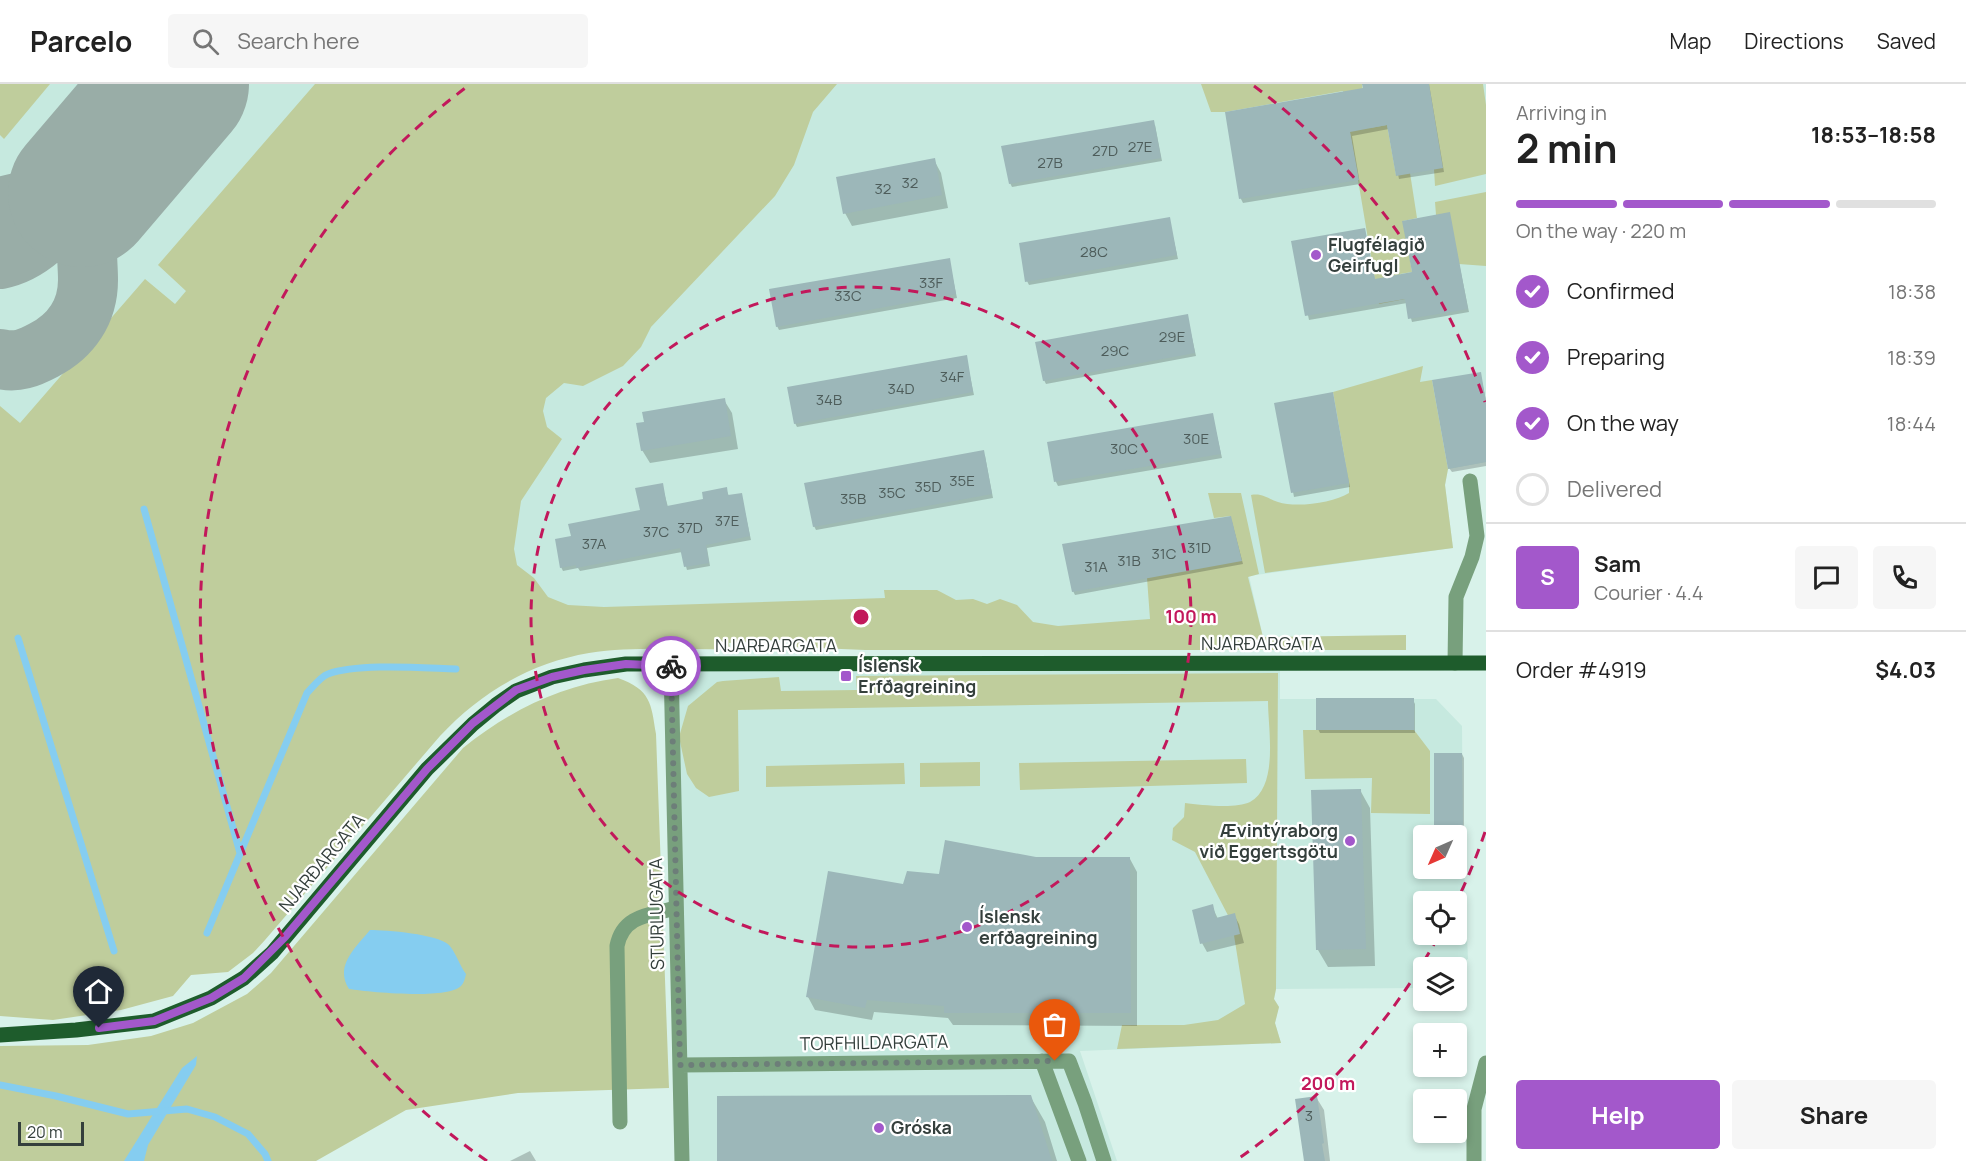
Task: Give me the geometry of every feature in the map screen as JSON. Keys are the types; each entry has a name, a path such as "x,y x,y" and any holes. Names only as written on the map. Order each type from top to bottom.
{"main road":[{"name":"NJARÐARGATA","path":"0,1035 76,1030 154,1021 211,998 244,978 272,952 427,769 473,723 516,690 552,677 626,664 1486,663"},
{"name":"NJARÐARGATA","path":"0,1029 26,1033"}],"street":[{"path":"1455,663 1456,597 1481,536 1470,481"},
{"name":"STURLUGATA","path":"671,665 682,1161"},
{"path":"620,1122 617,946 619,935 626,925 638,919 676,908"},
{"path":"1042,1061 1079,1161"},
{"name":"TORFHILDARGATA","path":"680,1065 1069,1061 1086,1103 1104,1161"},
{"path":"1474,1161 1474,1109 1486,1063"}],"shaded area":[{"path":"0,84 1486,84 1486,462 1448,469 1445,485 1453,548 1249,576 1263,637 596,634 480,683 0,980"},
{"path":"1280,669 1280,699 1436,699 1462,726 1463,825 1413,825 1413,879 1464,879 1465,891 1413,891 1413,945 1467,945 1467,937 1468,959 1467,957 1413,957 1413,988 1276,989 1274,999 1279,1007 1275,1023 1281,1043 1080,1051 1117,1161 687,1161 678,671"}],"green space":[{"path":"0,84 50,84 4,139 0,135"},
{"path":"315,84 837,84 813,112 794,165 775,196 651,327 641,347 623,366 583,386 564,383 546,398 543,411 547,427 562,439 521,501 514,549 517,565 534,578 548,597 568,605 604,607 885,598 884,590 937,590 956,600 973,599 987,604 1000,599 1017,605 1033,622 1058,626 1150,619 1147,578 1231,516 1214,518 1208,493 1241,493 1259,574 1248,577 1263,637 1406,635 1406,650 865,650 794,647 794,639 729,643 730,649 624,650 589,653 567,658 526,672 507,682 455,720 265,940 253,953 228,972 191,975 173,996 121,1010 53,1020 0,1016 0,406 20,423 145,279 175,304 186,291 158,265"},
{"path":"1201,84 1366,84 1362,85 1370,128 1387,125 1396,175 1410,173 1417,218 1403,221 1412,272 1400,274 1405,299 1379,304 1343,91 1225,112 1211,112"},
{"path":"1429,84 1483,84 1486,105 1486,174 1435,186"},
{"path":"1486,192 1486,266 1459,264 1436,215 1435,202"},
{"path":"1423,366 1420,382 1432,380 1448,469 1445,485 1453,548 1265,573 1251,495 1294,505 1324,502 1349,493 1333,392"},
{"path":"1278,673 1276,989 1274,999 1279,1007 1275,1023 1281,1043 1117,1049 1122,1025 1184,1025 1218,1020 1245,1004 1232,923 1195,852 1172,840 1173,828 1184,817 1185,803 1236,805 1250,802 1259,794 1265,783 1270,756 1268,701 738,710 739,791 709,797 696,788 687,774 679,737 688,706 717,682 723,681 779,677 781,691 857,690 856,676"},
{"path":"618,678 637,687 648,699 656,734 669,1088 518,1093 406,1110 316,1161 0,1161 0,1046 88,1045 151,1036 193,1023 247,994 271,973 463,748 498,723 536,702 575,687"},
{"path":"1303,730 1414,730 1430,751 1430,814 1371,813 1372,778 1305,779"},
{"path":"1246,759 1247,783 1020,790 1019,763"},
{"path":"980,762 980,786 920,787 920,763"},
{"path":"904,763 905,784 766,787 766,766"}],"water":[{"path":"370,930 411,933 443,941 449,945 466,974 463,983 453,990 425,994 349,989 345,981 345,965 353,950"},
{"path":"197,1056 196,1065 148,1145 144,1161 124,1161 182,1068"}],"building":[{"path":"1362,84 1429,84 1443,168 1396,176 1387,125 1350,132 1359,180 1239,199 1225,112 1363,88"},
{"path":"1154,120 1161,158 1009,184 1001,146"},
{"path":"935,158 942,195 843,214 836,177"},
{"path":"1450,212 1468,309 1408,319 1405,299 1305,316 1291,241 1365,228 1375,279 1412,272 1402,221"},
{"path":"1170,217 1177,255 1025,282 1019,243"},
{"path":"950,258 956,294 776,327 769,289"},
{"path":"1188,314 1195,353 1043,381 1035,342"},
{"path":"967,355 973,392 794,424 787,387"},
{"path":"1481,372 1486,402 1486,462 1448,469 1432,380"},
{"path":"1333,392 1349,483 1291,493 1274,403"},
{"path":"725,398 731,436 641,451 636,423 644,422 642,412"},
{"path":"1213,413 1221,454 1054,482 1047,442"},
{"path":"984,450 992,494 813,527 804,483"},
{"path":"663,483 667,506 703,499 702,492 727,487 728,495 742,493 750,536 706,545 709,563 684,567 680,548 576,568 576,565 560,568 555,539 571,536 568,524 640,510 635,488"},
{"path":"1231,516 1242,561 1072,592 1062,544"},
{"path":"1316,698 1414,698 1414,730 1316,730"},
{"path":"1434,753 1462,753 1463,825 1434,825"},
{"path":"1361,789 1366,949 1316,950 1311,790"},
{"path":"945,840 1036,857 1130,857 1131,1013 944,1013 944,1006 867,1000 865,1008 806,997 828,871 903,884 907,871 939,874"},
{"path":"1213,904 1216,918 1235,913 1240,934 1200,944 1192,910"},
{"name":"Gróska","path":"1031,1095 1052,1161 717,1161 717,1096"},
{"path":"1317,1096 1325,1161 1304,1161 1295,1099"}],"waterway":[{"path":"144,509 240,853"},
{"path":"18,638 114,951"},
{"path":"207,933 307,693 317,682 328,674 356,668 456,669"},
{"path":"0,1085 128,1114 187,1109 215,1117 248,1134 268,1161"}],"taxiway":[{"path":"0,207 51,195 93,172 123,144"},
{"path":"0,359 17,360 38,353 62,338 76,322 87,292 87,242 92,219 119,147"},
{"path":"0,259 13,255 36,242 82,193"}],"runway":[{"path":"82,193 175,84"}],"way so far":[{"path":"671,666 680,1065 1055,1061"}],"place":[{"name":"Flugfélagið Geirfugl","path":"1316,255"},
{"name":"Íslensk Erfðagreining","path":"846,676"},
{"name":"Ævintýraborg við Eggertsgötu","path":"1350,841"},
{"name":"Íslensk erfðagreining","path":"967,927"},
{"name":"Gróska","path":"879,1128"}],"route":[{"path":"99,1028 154,1021 211,998 244,978 272,952 427,769 473,723 516,690 552,677 584,670 626,664 671,666"}]}
